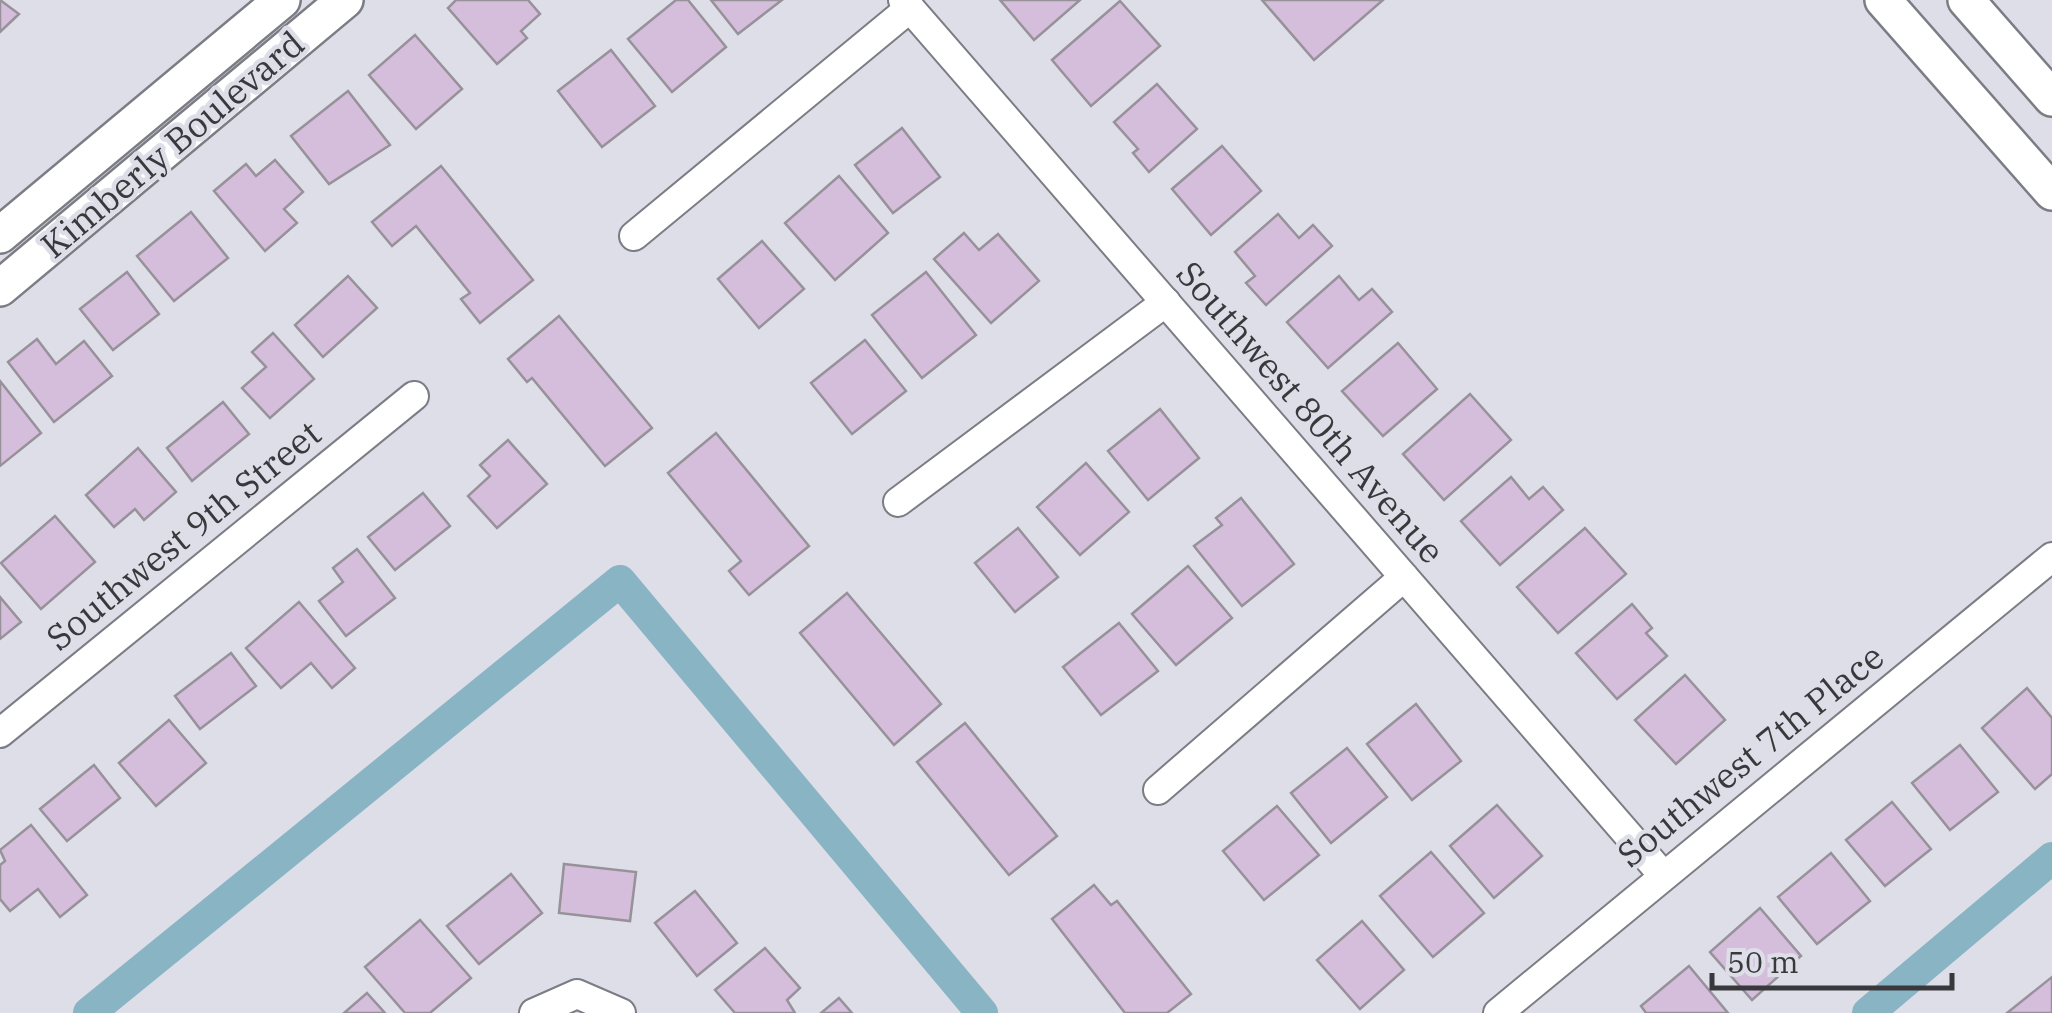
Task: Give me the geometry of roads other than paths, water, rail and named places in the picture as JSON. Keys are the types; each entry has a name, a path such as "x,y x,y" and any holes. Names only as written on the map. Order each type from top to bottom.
{"street":[{"name":"Kimberly Boulevard","path":"0,235 282,0"},
{"name":"Kimberly Boulevard","path":"0,288 344,0"},
{"path":"1882,0 2052,192"},
{"path":"1966,0 2052,98"},
{"path":"634,236 906,4"},
{"name":"Southwest 80th Avenue","path":"906,4 1662,874"},
{"path":"898,502 1166,302"},
{"name":"Southwest 9th Street","path":"0,733 414,396"},
{"name":"Southwest 7th Place","path":"1498,1013 1662,874 2052,557"},
{"path":"1158,790 1404,577"},
{"path":"534,1013 577,994 621,1013"}],"waterway":[{"path":"89,1013 620,581 982,1013"},
{"path":"1868,1013 2052,858"}]}
